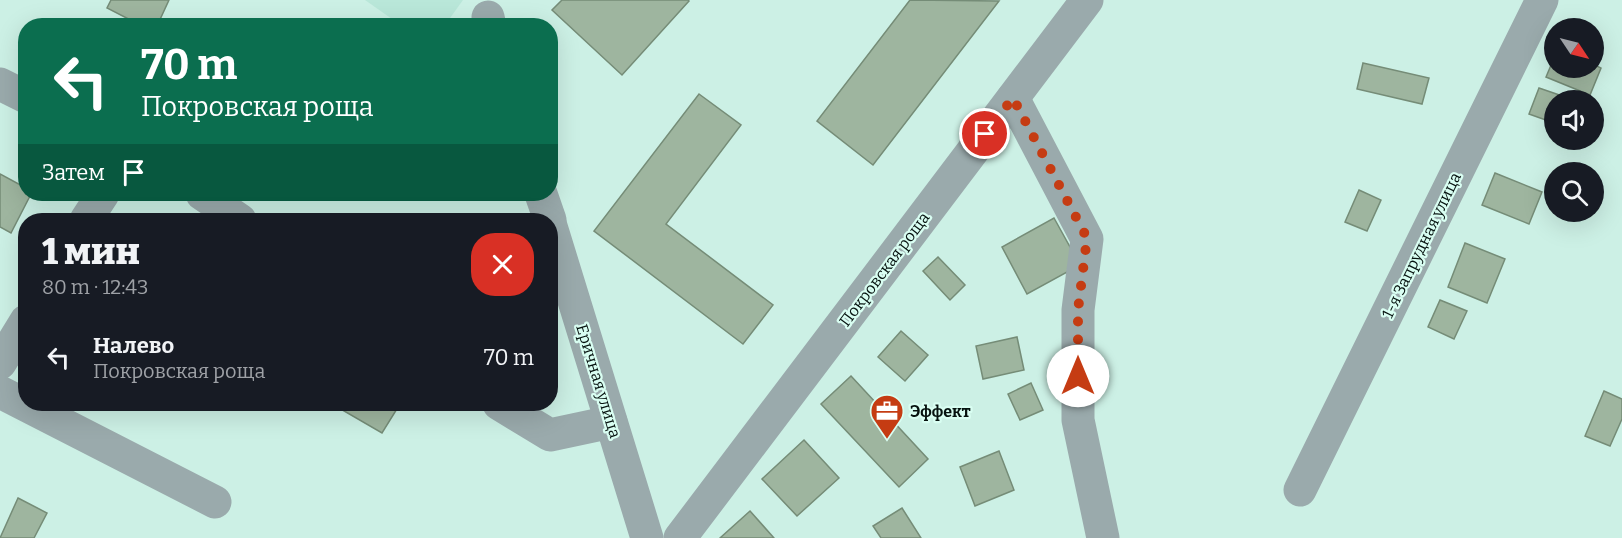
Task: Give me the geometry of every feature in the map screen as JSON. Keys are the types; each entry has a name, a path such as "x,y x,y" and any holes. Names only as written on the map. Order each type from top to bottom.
{"street":[{"name":"Покровская роща","path":"680,538 1087,0"},
{"name":"1-я Запрудная улица","path":"1300,490 1542,0"},
{"path":"0,84 18,93"},
{"path":"1013,98 1087,238 1078,310 1078,420 1102,538"},
{"path":"212,201 230,213"},
{"name":"Еричная улица","path":"558,248 647,538"},
{"path":"0,363 18,334"},
{"path":"0,392 18,401"},
{"path":"37,411 215,502"},
{"path":"511,411 550,435 611,422"}],"shaded area":[{"path":"365,0 463,0 450,18 391,18"}],"building":[{"path":"111,0 169,0 161,18 126,18 107,8"},
{"path":"562,0 689,1 622,75 552,10"},
{"path":"910,0 999,1 873,165 817,121"},
{"path":"1363,63 1429,78 1422,104 1357,89"},
{"path":"1548,78 1597,78 1592,90 1578,90"},
{"path":"1539,88 1545,90 1544,119 1529,114"},
{"path":"699,94 741,125 666,224 773,305 743,344 594,231"},
{"path":"1495,173 1542,192 1529,224 1482,205"},
{"path":"0,174 18,184 18,201 27,201 21,213 18,213 18,219 11,233 0,227"},
{"path":"1359,190 1381,200 1367,231 1345,222"},
{"path":"1054,218 1080,265 1027,294 1002,247"},
{"path":"1465,243 1505,259 1487,303 1448,287"},
{"path":"938,257 965,285 950,300 923,271"},
{"path":"1440,300 1467,311 1454,339 1428,327"},
{"path":"901,331 928,355 905,381 878,357"},
{"path":"1017,337 1024,370 983,379 976,346"},
{"path":"851,376 928,459 899,487 821,404"},
{"path":"1031,383 1043,410 1020,420 1008,394"},
{"path":"1604,391 1622,399 1622,419 1610,446 1585,436"},
{"path":"344,411 396,411 382,433"},
{"path":"804,440 839,478 797,516 762,479"},
{"path":"999,451 1014,490 975,506 960,467"},
{"path":"18,498 47,513 34,538 0,538"},
{"path":"902,508 921,538 881,538 873,526"},
{"path":"750,511 774,538 720,538"}],"place":[{"name":"Эффект","path":"887,440"}],"route":[{"path":"985,134 1013,98 1087,238 1078,310 1078,376"}]}
